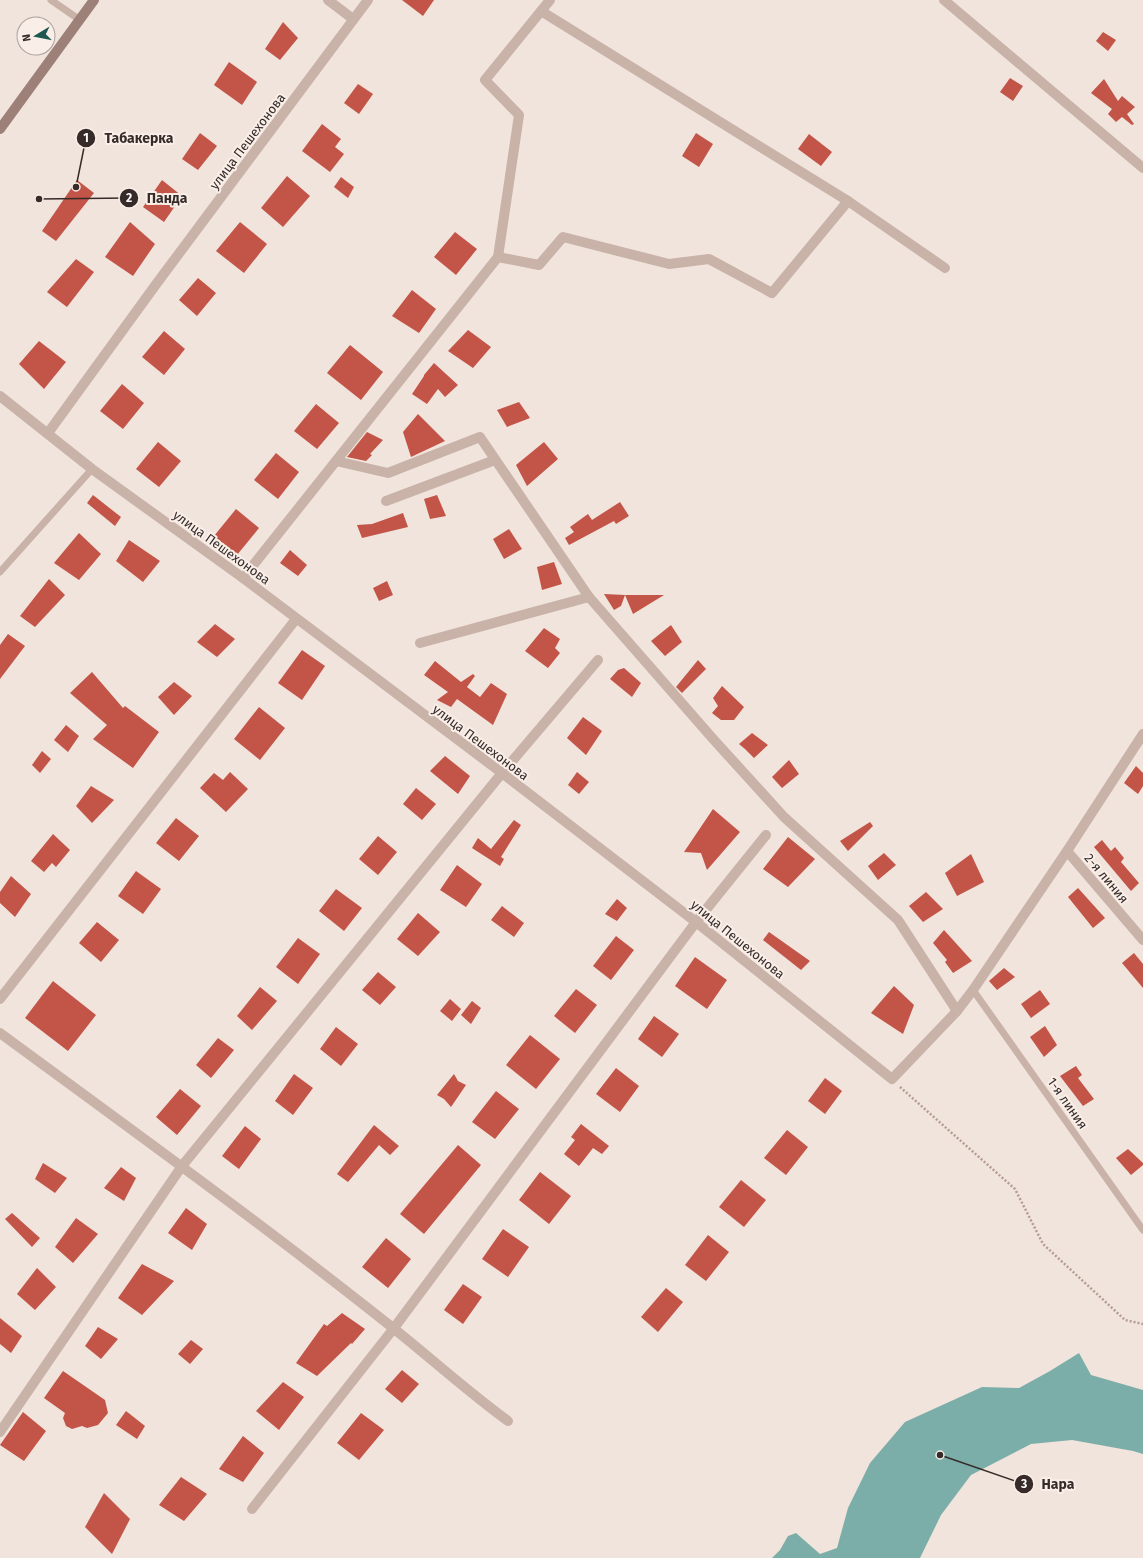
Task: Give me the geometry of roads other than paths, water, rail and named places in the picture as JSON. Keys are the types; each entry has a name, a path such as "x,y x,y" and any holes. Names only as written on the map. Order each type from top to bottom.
{"main road":[{"path":"0,129 94,0"}],"street":[{"path":"328,0 353,19"},
{"name":"улица Пешехонова","path":"48,433 157,283 368,0"},
{"path":"243,578 498,257 519,115 485,80 550,0"},
{"path":"944,0 1143,168"},
{"path":"541,11 848,201 945,268"},
{"path":"498,257 539,265 563,237 669,264 710,259 772,293 848,201"},
{"name":"улица Пешехонова","path":"0,396 92,469 243,578 502,773 696,922 892,1079 957,1011"},
{"path":"336,461 388,473 480,437 589,597 714,740 784,817 898,920 957,1011 973,990 1067,851 1143,734"},
{"path":"386,501 495,460"},
{"path":"420,643 589,597"},
{"path":"0,999 296,619"},
{"path":"0,1432 182,1166 502,773 598,660"},
{"path":"252,1510 394,1328 696,922 766,835"},
{"name":"2-я линия","path":"1067,851 1143,940"},
{"path":"0,1033 182,1166 394,1328 487,1406 508,1421"}],"lane":[{"path":"51,0 80,20"},
{"path":"0,572 92,469"},
{"name":"1-я линия","path":"973,990 1143,1230"}],"water":[{"path":"1079,1353 1091,1375 1143,1390 1143,1454 1072,1440 1031,1444 971,1475 941,1515 920,1558 772,1558 780,1550 788,1536 796,1533 820,1554 837,1548 848,1508 870,1463 905,1422 982,1387 1019,1388"}],"place":[{"name":"Табакерка","path":"76,187"},
{"name":"Панда","path":"39,199"},
{"name":"Нара","path":"940,1455"}]}
